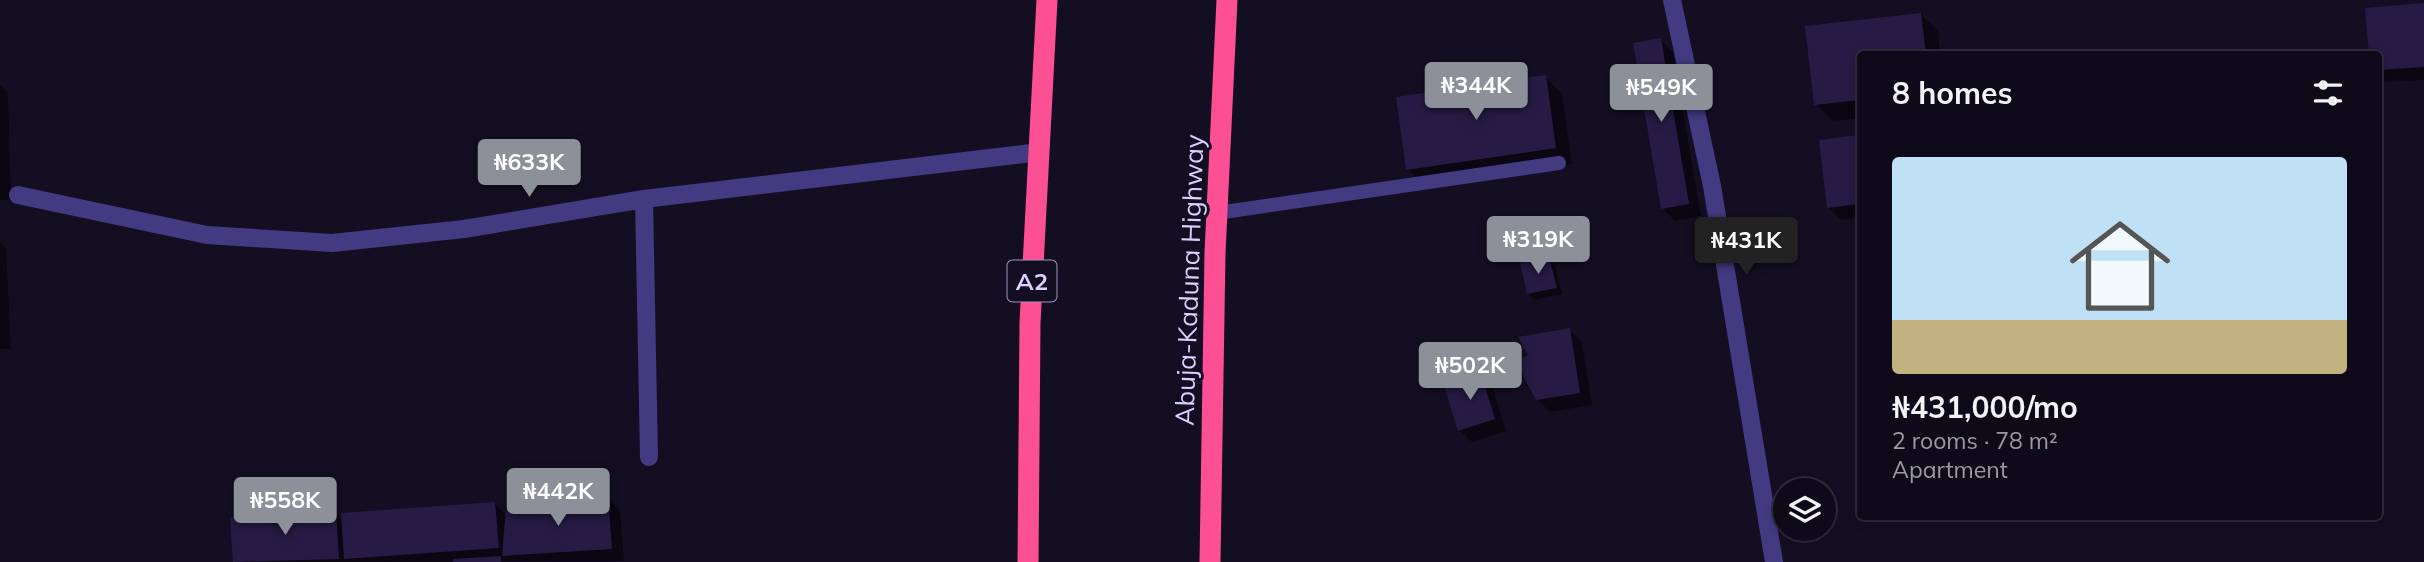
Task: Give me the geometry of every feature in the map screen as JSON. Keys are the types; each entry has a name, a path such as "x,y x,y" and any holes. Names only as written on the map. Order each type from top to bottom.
{"highway":[{"name":"A2","path":"1028,562 1030,323 1047,0"},
{"name":"Abuja-Kaduna Highway","path":"1210,562 1217,212 1227,0"}],"street":[{"path":"1672,0 1712,186 1774,562"},
{"path":"18,195 207,235 332,243 464,229 644,199 1040,152"},
{"path":"644,199 649,457"}],"lane":[{"path":"1217,212 1559,163"}],"building":[{"path":"2424,3 2424,67 2382,70 2382,51 2369,51 2365,8"},
{"path":"1921,13 1926,51 1857,51 1857,100 1814,105 1805,26"},
{"path":"1661,38 1689,204 1661,209 1633,43"},
{"path":"1546,75 1556,148 1406,170 1396,97"},
{"path":"1857,135 1857,204 1827,208 1819,140"},
{"path":"1549,257 1557,288 1527,294 1520,263"},
{"path":"1570,328 1580,393 1536,400 1516,362 1528,355 1518,337"},
{"path":"1481,374 1495,419 1458,431 1444,386"},
{"path":"608,497 612,549 502,556 506,508"},
{"path":"495,502 499,548 344,559 341,513"},
{"path":"336,511 339,559 233,562 230,517"},
{"path":"501,556 501,562 453,562 453,559"}]}
